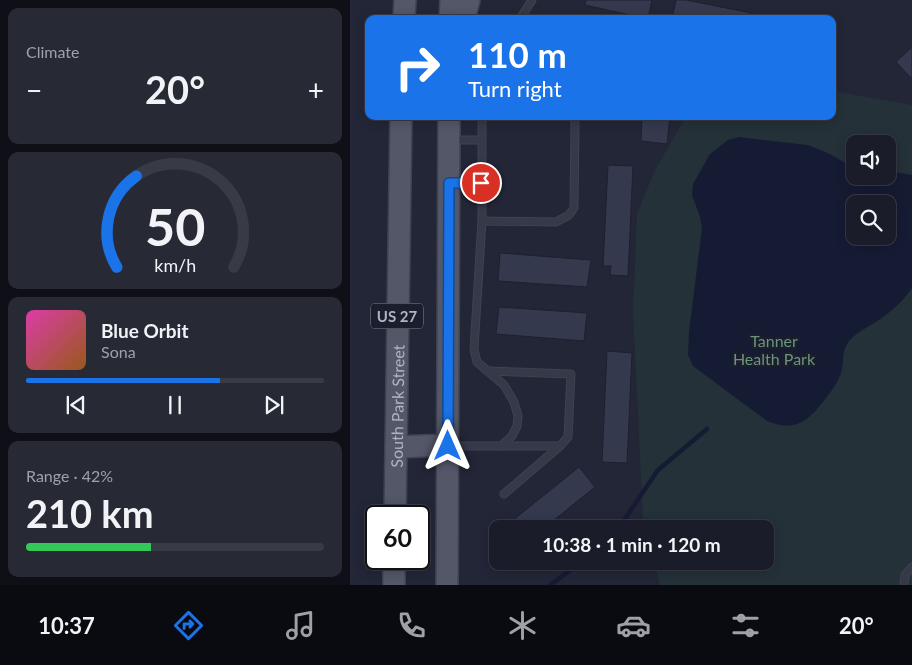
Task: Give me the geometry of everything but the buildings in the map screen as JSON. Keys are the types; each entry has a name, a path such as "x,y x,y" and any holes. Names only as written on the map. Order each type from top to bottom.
{"main road":[{"path":"404,15 405,0"},
{"path":"450,15 451,0"},
{"path":"465,15 469,0"},
{"name":"South Park Street","path":"395,505 401,120"},
{"path":"447,585 449,120"},
{"path":"396,447 448,446"},
{"path":"394,570 394,585"}],"lane":[{"path":"523,15 532,0"},
{"path":"482,120 482,221 474,349 477,362 504,386 514,402 518,416 517,426 512,436 501,446"},
{"path":"482,221 556,222 570,215 574,208 575,120"},
{"path":"449,140 482,140"},
{"path":"449,183 481,183"},
{"path":"488,371 571,374 568,437 504,494"},
{"path":"448,446 560,446"},
{"path":"904,585 905,575 912,567"}],"green space":[{"name":"Tanner Health Park","path":"836,92 912,105 912,585 660,585 656,570 774,570 774,520 643,520 633,311 637,214 654,172 684,120 836,120"}],"water":[{"path":"739,137 808,145 830,154 846,164 846,185 896,185 896,172 912,175 912,288 893,309 850,340 844,353 841,373 833,388 811,415 799,424 785,426 767,421 693,366 688,355 689,332 702,228 692,195 693,184 710,154 728,140"}],"waterway":[{"path":"624,520 658,470 707,429"},
{"path":"550,585 571,570"}],"route":[{"path":"448,446 449,183 481,183"}]}
